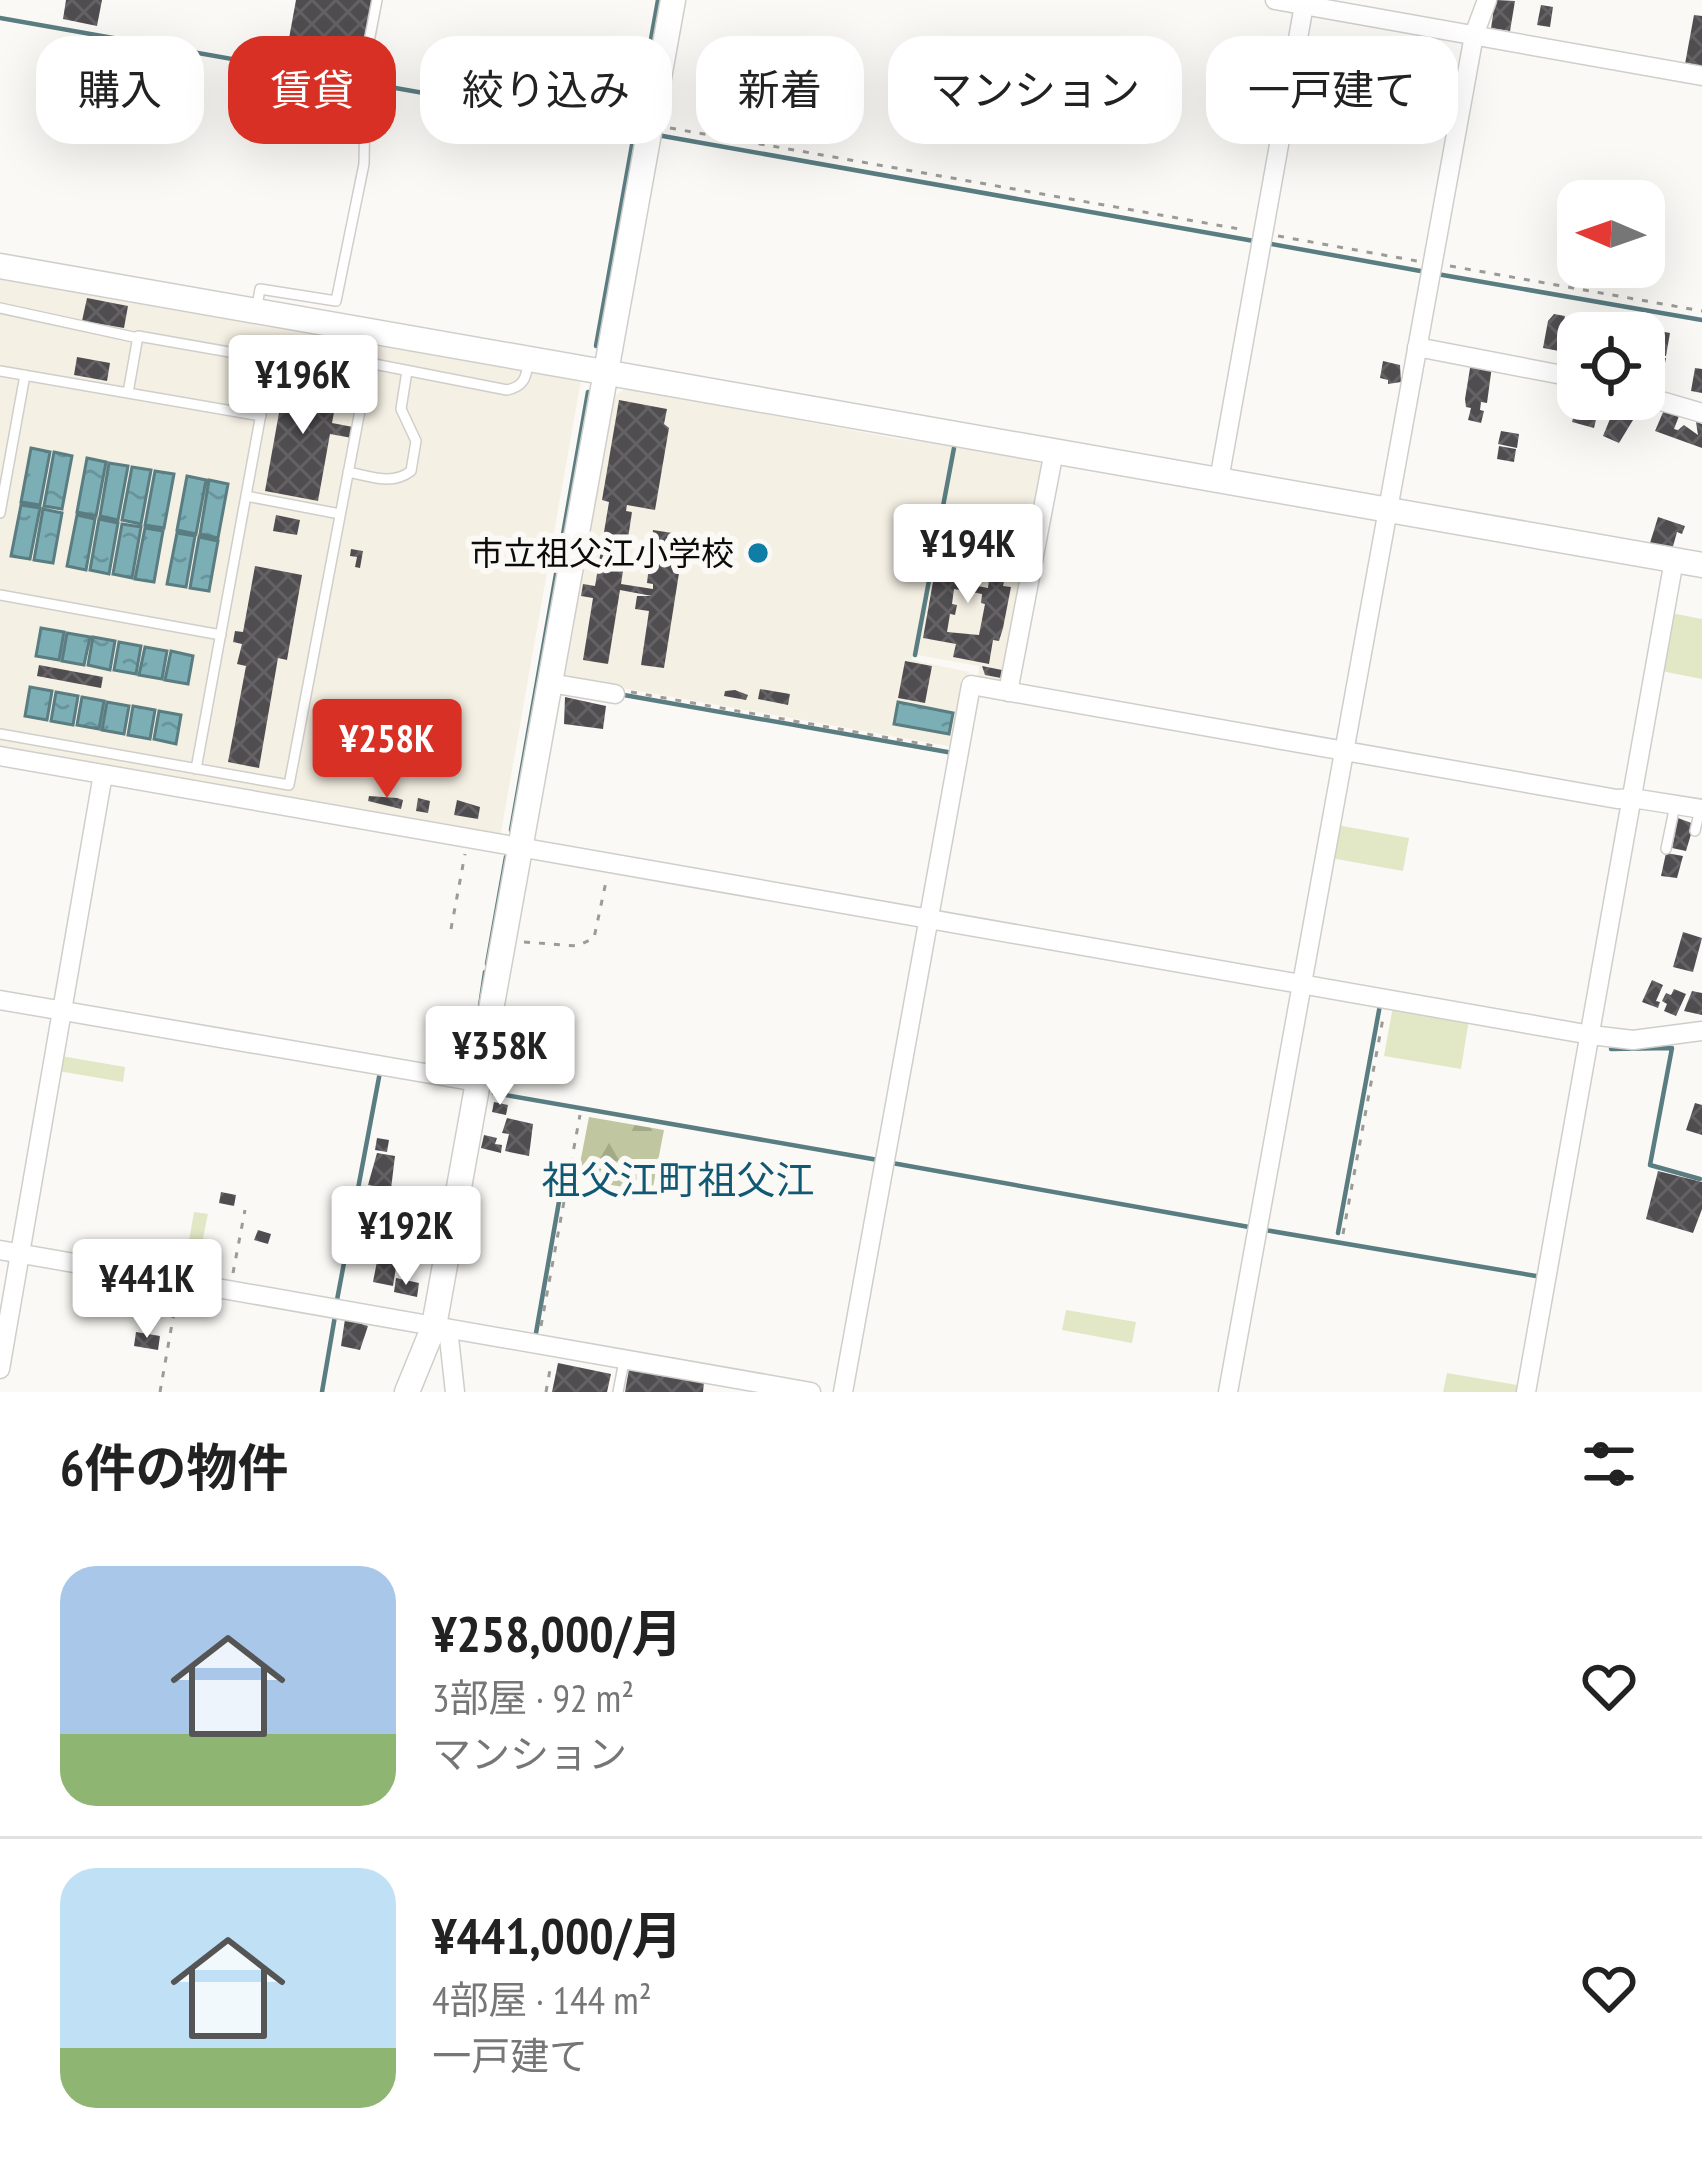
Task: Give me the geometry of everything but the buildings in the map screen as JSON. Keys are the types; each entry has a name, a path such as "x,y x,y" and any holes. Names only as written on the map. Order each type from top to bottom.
{"street":[{"path":"666,36 673,0"},
{"path":"1275,0 1702,76"},
{"path":"1228,1392 1430,270 1474,35 1487,0"},
{"path":"1219,480 1302,3"},
{"path":"407,1392 441,1328 477,1082 646,144"},
{"path":"0,266 1702,565"},
{"path":"1417,346 1557,374"},
{"path":"1665,402 1702,413"},
{"path":"1008,692 1054,451"},
{"path":"1526,1392 1673,560"},
{"path":"550,682 615,694"},
{"path":"843,1392 971,686 1617,799 1701,809"},
{"path":"0,756 1591,1035 1633,1040 1702,1030"},
{"path":"0,1369 103,774"},
{"path":"0,1000 477,1082"},
{"path":"0,1250 811,1392"},
{"path":"441,1328 454,1392"}],"lane":[{"path":"256,311 260,290 336,301 364,164 365,98 359,94 377,0"},
{"path":"0,308 138,338"},
{"path":"128,393 138,335 366,376"},
{"path":"196,769 271,359"},
{"path":"0,734 289,785 369,363 507,389 518,387 526,378 530,360"},
{"path":"0,370 261,416"},
{"path":"348,472 391,480 411,471 416,441 400,409 407,371"},
{"path":"0,513 25,375"},
{"path":"246,496 340,514"},
{"path":"0,595 221,635"},
{"path":"1666,849 1675,805"},
{"path":"1695,831 1701,809"},
{"path":"618,1392 624,1361"}],"path":[{"path":"672,128 1430,270 1702,310"},
{"path":"615,694 620,690 960,750"},
{"path":"451,929 467,839"},
{"path":"504,940 577,946 594,938 609,864"},
{"path":"1343,1234 1387,999"},
{"path":"546,1392 546,1347 580,1115"},
{"path":"230,1290 245,1210"},
{"path":"160,1392 180,1282"}],"shaded area":[{"path":"0,277 581,380 500,838 0,752"},
{"name":"市立祖父江小学校","path":"626,388 953,445 912,660 969,672 954,747 561,677 610,399"},
{"path":"957,445 1038,459 1044,470 1002,680 978,676 979,666 917,655"}],"green space":[{"path":"1671,613 1702,619 1702,679 1661,671"},
{"path":"1337,825 1409,838 1403,871 1331,858"},
{"path":"1393,1006 1469,1019 1461,1069 1384,1056"},
{"path":"61,1056 125,1067 123,1082 58,1071"},
{"path":"589,1117 664,1130 652,1192 577,1179"},
{"path":"194,1212 208,1214 195,1277 183,1275"},
{"path":"1066,1310 1136,1322 1132,1343 1062,1330"},
{"path":"1447,1373 1523,1386 1522,1392 1443,1392"}],"water":[{"path":"31,448 50,452 40,505 21,502"},
{"path":"54,452 72,456 62,509 44,506"},
{"path":"87,458 106,462 96,516 77,512"},
{"path":"109,463 128,466 118,520 100,516"},
{"path":"132,467 151,470 141,524 122,520"},
{"path":"155,471 174,474 164,528 145,525"},
{"path":"187,476 206,480 196,534 177,530"},
{"path":"209,480 228,484 218,538 200,534"},
{"path":"21,505 40,508 30,559 11,556"},
{"path":"43,509 62,513 53,563 34,560"},
{"path":"77,515 95,519 86,570 67,566"},
{"path":"99,519 118,523 109,574 90,570"},
{"path":"122,524 141,527 132,578 113,574"},
{"path":"145,528 163,531 154,582 135,579"},
{"path":"177,533 195,536 186,587 167,584"},
{"path":"199,537 218,541 209,591 190,588"},
{"path":"41,628 64,632 59,660 36,656"},
{"path":"67,633 90,637 84,665 62,661"},
{"path":"93,637 115,641 110,670 88,665"},
{"path":"119,642 141,646 136,674 114,670"},
{"path":"145,647 167,651 162,679 139,675"},
{"path":"171,651 193,656 188,684 165,680"},
{"path":"30,687 52,691 47,720 25,716"},
{"path":"56,692 78,696 73,725 51,721"},
{"path":"82,697 104,701 99,729 77,725"},
{"path":"107,702 129,706 124,734 102,730"},
{"path":"898,702 953,713 949,734 894,724"},
{"path":"133,706 155,710 150,739 128,735"},
{"path":"159,711 181,715 176,744 154,739"}],"waterway":[{"path":"596,346 658,0"},
{"path":"0,18 228,58"},
{"path":"396,88 420,92"},
{"path":"672,138 1254,241"},
{"path":"1266,243 1426,272"},
{"path":"1437,274 1702,320"},
{"path":"511,830 588,392"},
{"path":"915,655 954,448"},
{"path":"624,695 953,753"},
{"path":"487,964 506,857"},
{"path":"480,1006 485,972"},
{"path":"1338,1233 1380,1005"},
{"path":"1611,1049 1672,1048 1650,1165 1700,1179"},
{"path":"337,1300 380,1072"},
{"path":"494,1093 878,1160"},
{"path":"892,1163 1249,1227"},
{"path":"536,1333 564,1173"},
{"path":"1265,1230 1542,1277"},
{"path":"322,1392 335,1316"}],"place":[{"name":"市立祖父江小学校","path":"758,553"}],"district":[{"name":"祖父江町祖父江","path":"678,1180"}]}
